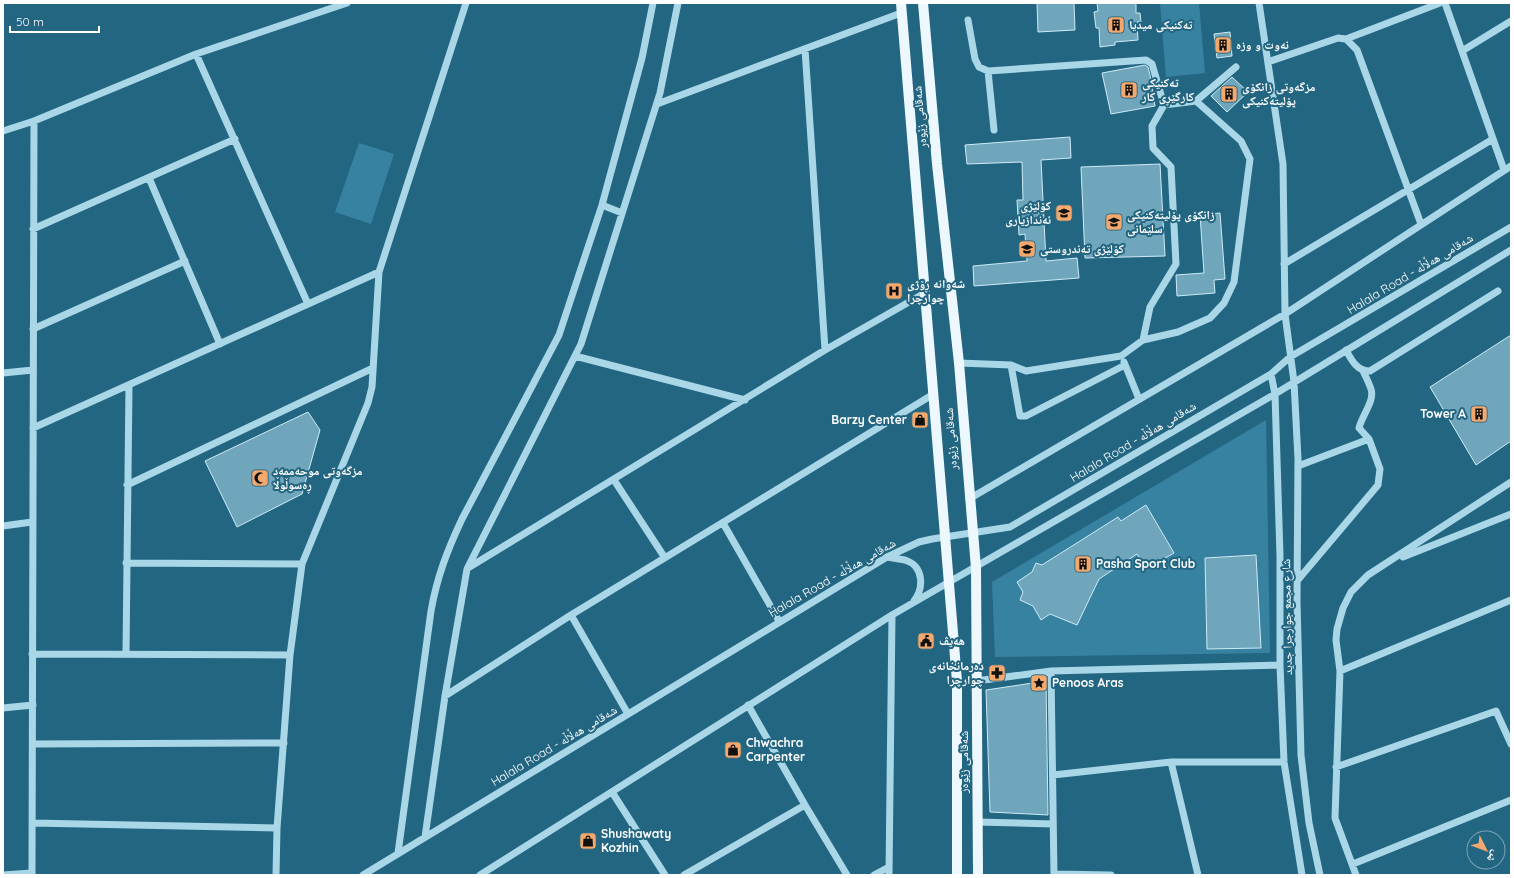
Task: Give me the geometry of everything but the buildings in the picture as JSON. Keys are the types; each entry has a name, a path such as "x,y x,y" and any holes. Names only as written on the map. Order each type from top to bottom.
{"main road":[{"name":"شەقامی زێوەر","path":"923,3 937,164 959,363 969,499 976,568 978,875"},
{"name":"شەقامی زێوەر","path":"901,8 923,294 957,681 957,875"}],"street":[{"path":"3,132 34,121 196,54 327,6 347,3"},
{"path":"276,875 277,828 290,655 302,564 368,403 372,387 379,272 466,3"},
{"path":"398,853 431,611 437,580 447,550 462,519 559,335 602,205 642,58 653,3"},
{"path":"425,837 445,696 467,569 582,344 657,104 678,3"},
{"name":"شارع مجمع جوارجرا جديد","path":"1260,3 1283,164 1284,314 1294,382 1298,466 1297,581 1301,755 1309,823 1320,875"},
{"path":"1268,62 1338,38 1346,39 1440,3"},
{"path":"1445,3 1504,170"},
{"path":"657,104 805,49 901,8"},
{"path":"968,20 975,59 979,67 988,71 1146,60 1152,64 1164,105 1152,126 1153,148 1171,167 1176,264 1150,307 1143,340"},
{"path":"1462,51 1511,20"},
{"path":"1346,39 1357,50 1421,224"},
{"path":"805,49 825,350"},
{"path":"196,54 308,304"},
{"path":"1164,105 1196,101 1236,67"},
{"path":"988,71 994,130"},
{"path":"959,363 1011,365 1026,371 1121,356 1143,340 1178,332 1210,318 1224,303 1234,282 1250,159 1241,141 1196,101"},
{"path":"3,875 32,874 34,121"},
{"path":"34,229 235,139"},
{"path":"1284,264 1493,139"},
{"path":"969,499 1284,314 1511,166"},
{"path":"149,178 220,344"},
{"path":"602,205 622,213"},
{"name":"Halala Road - شەقامی هەڵاڵە","path":"363,875 779,621 887,557 919,542 945,536 973,534 1010,528 1271,374 1290,357 1511,227"},
{"path":"480,875 892,615 976,568 1275,394 1511,250"},
{"path":"33,329 185,262"},
{"path":"33,428 379,272"},
{"path":"1363,371 1376,369 1498,291"},
{"path":"467,569 825,350 923,294"},
{"path":"1297,581 1378,485 1380,469 1369,439 1359,428 1361,419 1370,403 1372,391 1363,371 1354,365 1346,350"},
{"path":"575,356 745,400"},
{"path":"1121,356 1140,399"},
{"path":"1011,365 1020,416 1026,416 1125,365"},
{"path":"127,485 373,368"},
{"path":"3,373 33,370"},
{"name":"شارع مجمع جوارجرا جديد","path":"1271,374 1275,394 1280,556 1280,665 1284,762 1295,843 1302,875"},
{"path":"126,654 129,386"},
{"path":"445,696 571,615 932,395"},
{"path":"1298,466 1369,439"},
{"path":"614,480 665,558"},
{"path":"1356,875 1335,818 1340,671 1336,640 1337,629 1343,608 1351,592 1368,575 1511,482"},
{"path":"1388,562 1511,514"},
{"path":"3,526 32,522"},
{"path":"723,523 779,621"},
{"path":"887,557 907,561 917,568 922,580 920,593 913,603"},
{"path":"126,563 302,564"},
{"path":"1340,671 1511,600"},
{"path":"571,615 628,714"},
{"path":"889,875 892,615"},
{"path":"32,654 290,655"},
{"path":"976,681 1051,671 1280,665"},
{"path":"1051,671 1054,875 1112,875"},
{"path":"3,708 33,705"},
{"path":"748,705 847,875"},
{"path":"1336,767 1496,711 1511,744"},
{"path":"33,744 284,744"},
{"path":"1053,775 1171,762 1284,762"},
{"path":"1171,762 1198,875"},
{"path":"612,792 665,875"},
{"path":"1353,864 1511,800"},
{"path":"684,875 805,805"},
{"path":"977,822 1053,824"},
{"path":"32,823 277,828"},
{"path":"874,875 889,867"}],"shaded area":[{"path":"1160,3 1199,3 1205,73 1166,77"},
{"path":"359,143 394,154 371,224 335,212"},
{"path":"1266,420 1270,653 995,657 992,582"}],"place":[{"name":"تەکنیکی میدیا","path":"1116,25"},
{"name":"نەوت و وزە","path":"1223,45"},
{"name":"تەکنیکی کارگێڕی کار","path":"1129,90"},
{"name":"مزگەوتی زانکۆی پۆلیتەکنیکی","path":"1229,94"},
{"name":"کۆلێژی ئەندازیاری","path":"1064,213"},
{"name":"زانکۆی پۆلیتەکنیکی سلێمانی","path":"1114,222"},
{"name":"کۆلێژی تەندروستی","path":"1027,249"},
{"name":"شەوانە ڕۆژی چوارچرا","path":"894,291"},
{"name":"Tower A","path":"1479,414"},
{"name":"Barzy Center","path":"920,420"},
{"name":"مزگەوتی موحەممەد ڕەسوڵوڵا","path":"260,478"},
{"name":"Pasha Sport Club","path":"1083,564"},
{"name":"ھەیڤ","path":"926,641"},
{"name":"دەرمانخانەی چوارچرا","path":"997,673"},
{"name":"Penoos Aras","path":"1039,683"},
{"name":"Chwachra Carpenter","path":"733,750"},
{"name":"Shushawaty Kozhin","path":"588,841"}]}
